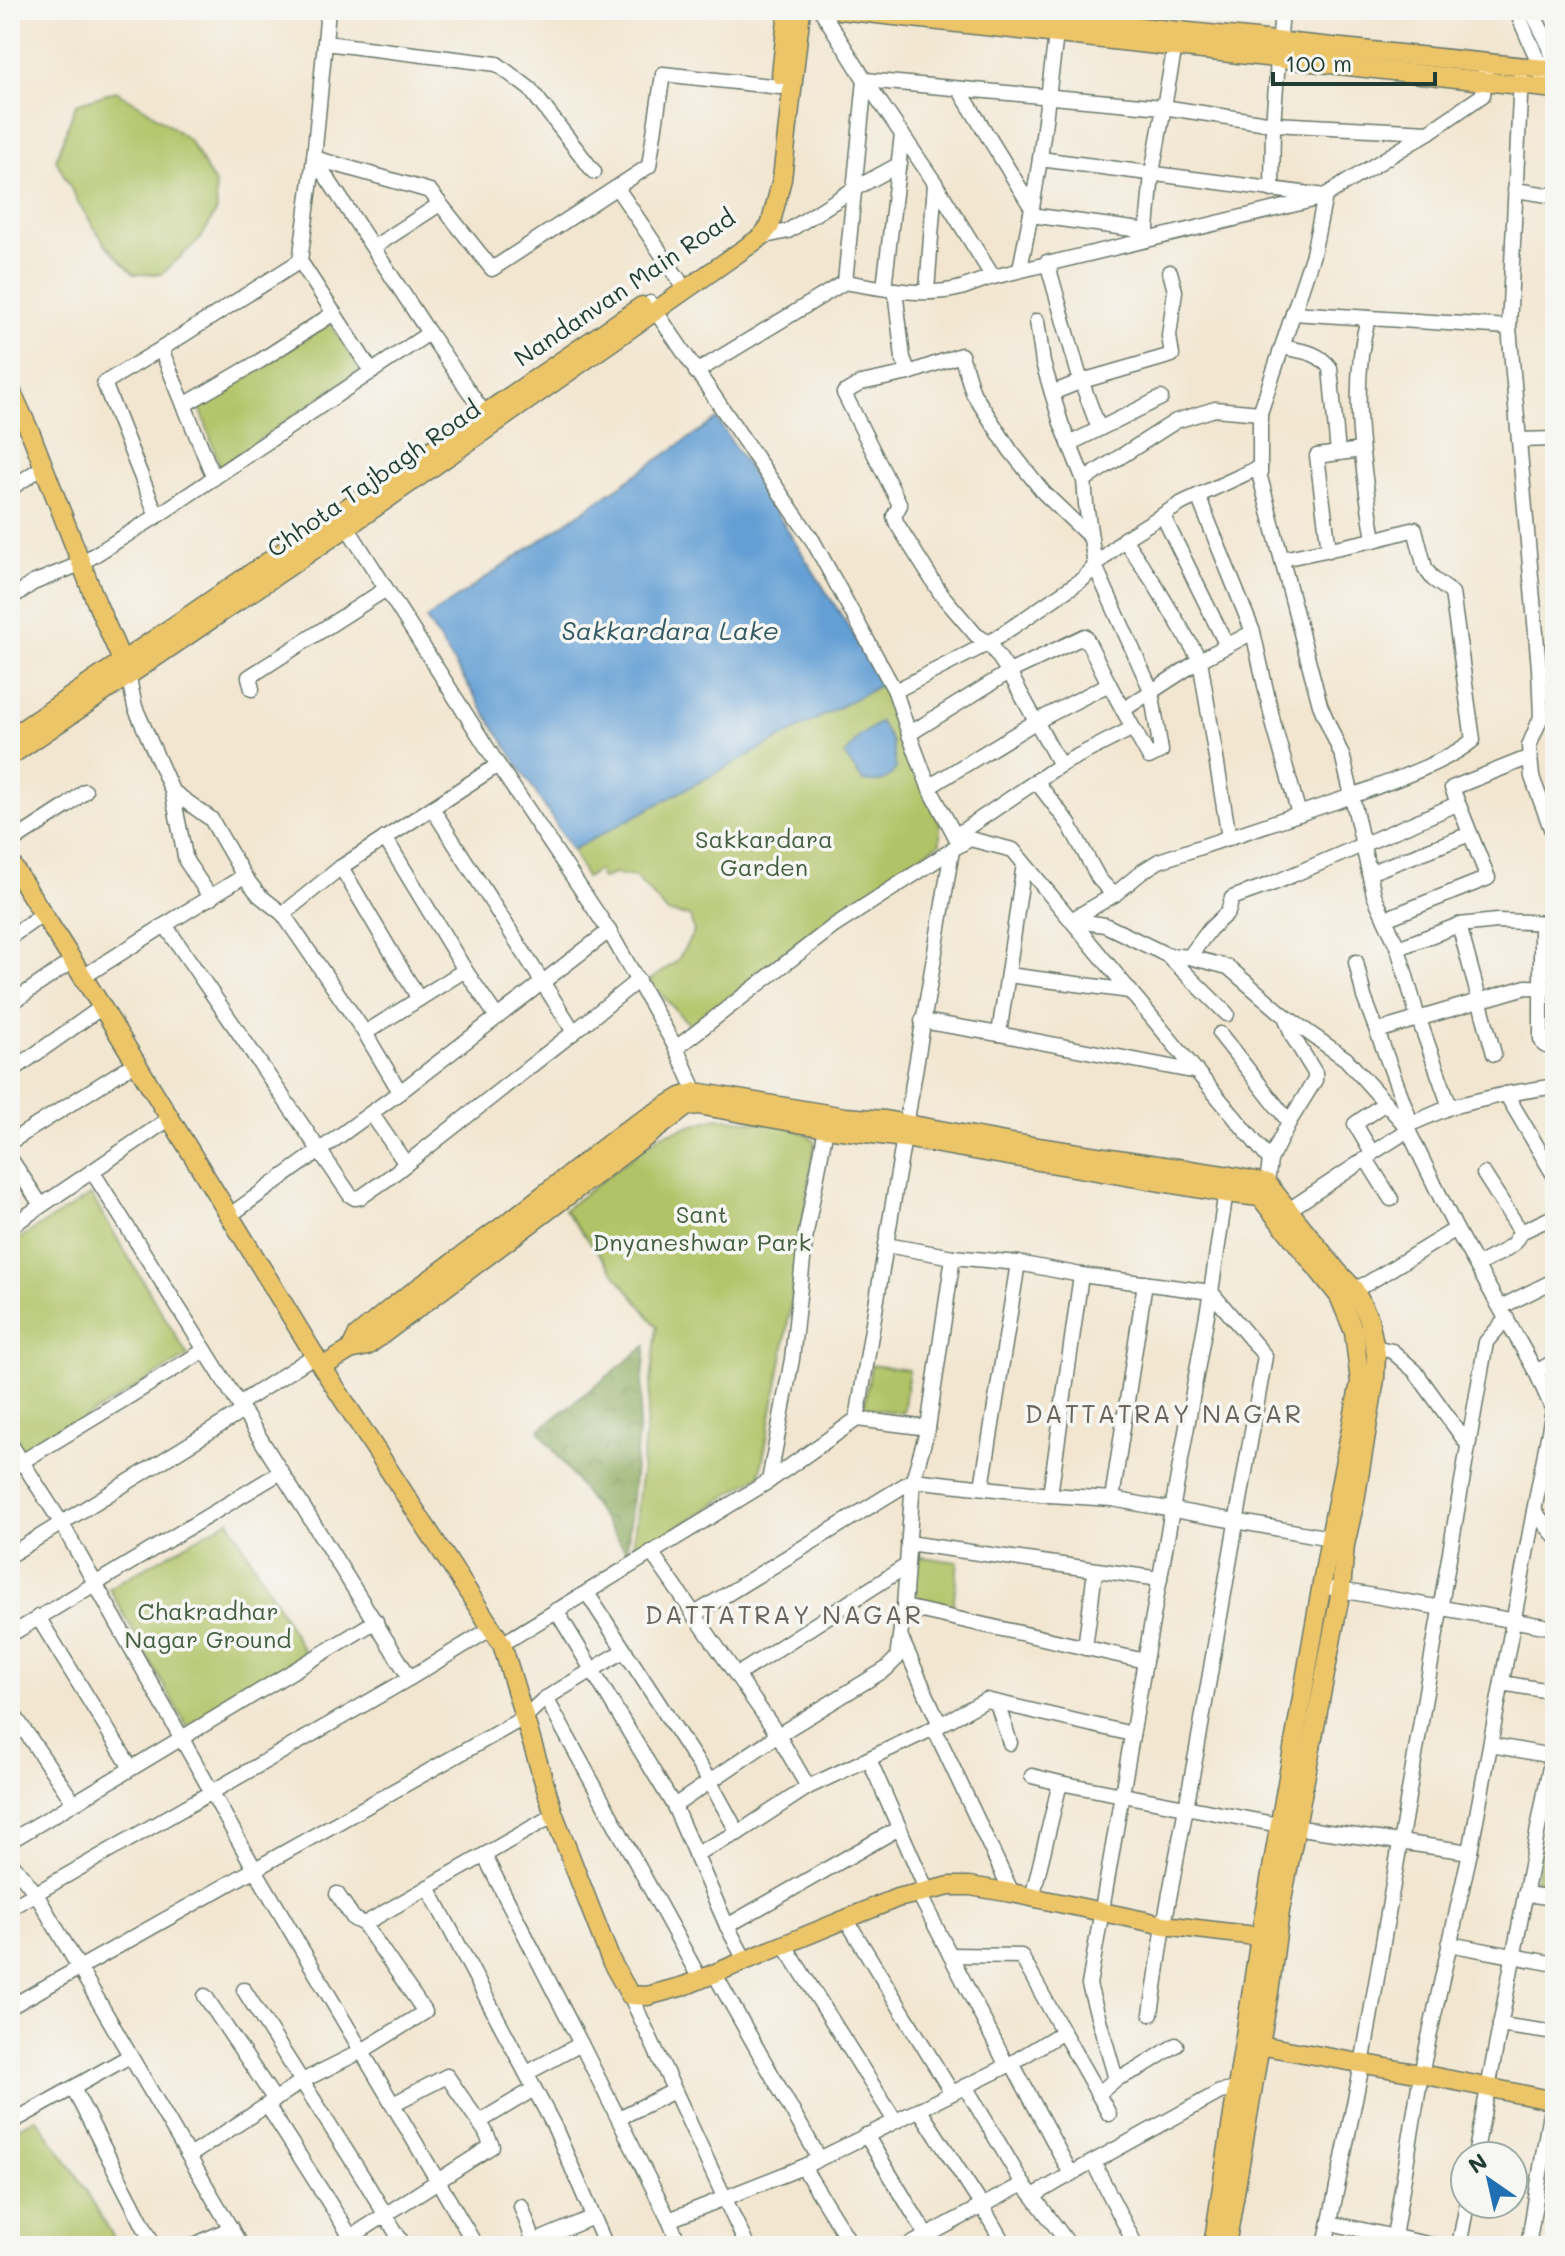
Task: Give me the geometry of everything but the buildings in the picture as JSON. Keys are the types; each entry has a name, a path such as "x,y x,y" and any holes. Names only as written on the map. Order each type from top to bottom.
{"main road":[{"name":"Nandanvan Main Road","path":"652,306 679,280 728,248 757,224 770,191 788,10"},
{"path":"761,237 770,226 782,179 801,10"},
{"path":"840,10 1056,35 1175,46 1278,50 1485,72 1521,76 1550,88"},
{"path":"977,10 1112,17 1278,50"},
{"path":"1521,76 1550,68"},
{"name":"Chhota Tajbagh Road","path":"488,418 652,306 761,237"},
{"path":"10,738 125,667 80,564 44,466 13,401"},
{"path":"342,520 488,418"},
{"name":"Chhota Tajbagh Road","path":"10,756 125,667 342,520"},
{"path":"10,862 319,1361 497,1636 554,1815 611,1961 630,1995 647,1996 707,1976 897,1898 950,1886 1012,1893 1164,1925 1268,1938"},
{"path":"319,1361 367,1346 534,1211 697,1098 772,1111 885,1120 905,1131"},
{"path":"772,1111 826,1128 905,1131 1264,1190 1290,1209 1338,1272 1346,1292 1360,1382 1330,1538 1331,1589"},
{"path":"1226,2246 1268,1938 1331,1589 1355,1501 1375,1379 1369,1319 1264,1190"},
{"path":"1252,2044 1554,2101"},
{"path":"1213,2246 1237,2089 1252,2044"}],"street":[{"path":"328,10 314,158 300,261 372,372"},
{"path":"821,10 993,277"},
{"path":"1272,190 1273,124 1282,10"},
{"path":"1516,10 1550,68"},
{"path":"1531,10 1546,39 1550,88"},
{"path":"1020,269 1040,159 1056,35"},
{"path":"325,43 497,64 530,89 594,172"},
{"path":"1147,235 1152,173 1175,46"},
{"path":"696,372 845,282 889,289 958,289 1147,235 1325,196 1483,95 1485,72"},
{"path":"314,158 430,191 492,269 649,166 663,74 780,87"},
{"path":"1521,76 1509,327 1539,668 1541,717 1529,746 1532,777 1555,839"},
{"path":"865,80 1163,107 1273,124 1429,132"},
{"path":"845,282 865,80"},
{"path":"959,89 1031,211 1147,235"},
{"path":"902,134 889,289 909,373"},
{"path":"314,158 488,418"},
{"path":"1040,159 1325,196"},
{"path":"761,237 788,231 900,164"},
{"path":"927,291 935,183"},
{"path":"617,188 679,280"},
{"path":"1515,190 1555,196"},
{"path":"1325,196 1313,254 1260,413 1260,477 1320,705 1343,758 1374,895 1398,948 1418,1017 1450,1107"},
{"path":"374,247 440,204"},
{"path":"157,516 104,383 300,261"},
{"path":"1047,262 1099,429"},
{"path":"1052,393 1172,355 1169,336 1175,291 1170,272"},
{"path":"652,306 813,541 895,691 929,787 956,844 922,1021 857,1419"},
{"path":"184,405 334,313"},
{"path":"1293,313 1509,327"},
{"path":"1368,318 1360,371 1361,450 1374,540"},
{"path":"909,734 1009,672 1085,636 1149,757 1161,751 1151,690 1095,566 1084,480 1043,363 1037,321"},
{"path":"12,598 33,583 80,564 157,516 429,333"},
{"path":"1282,347 1316,354 1330,368 1338,453"},
{"path":"161,349 214,478"},
{"path":"1060,765 1009,672 989,643 976,635 941,594 897,524 894,516 900,505 844,393 861,383 909,373 961,355 973,393 1010,450 1044,493 1090,537"},
{"path":"1069,444 1161,398"},
{"path":"1084,480 1176,421 1215,409 1260,413"},
{"path":"1519,440 1555,439"},
{"path":"1329,550 1317,456 1361,450"},
{"path":"10,489 44,466"},
{"path":"895,691 989,643 1083,579 1124,539 1198,496 1260,467"},
{"path":"1198,496 1253,632 1274,726 1299,814"},
{"path":"1163,516 1227,646"},
{"path":"342,520 498,765 609,931 676,1048 697,1098"},
{"path":"1071,920 1114,895 1159,861 1352,796 1408,774 1473,740 1452,593 1433,579 1425,568 1415,529 1282,559"},
{"path":"1124,539 1200,660 1229,838"},
{"path":"252,689 249,677 386,589"},
{"path":"1123,710 1200,660 1253,632"},
{"path":"125,667 135,707 172,791 186,861 211,898"},
{"path":"929,787 1035,722 1109,684"},
{"path":"1541,717 1555,726"},
{"path":"676,1048 834,926 956,844 1036,781 1060,765 1133,728"},
{"path":"1385,919 1488,878 1452,788 1530,757"},
{"path":"283,914 341,867 498,765"},
{"path":"1036,781 1069,824 1099,879 1114,895"},
{"path":"10,843 85,791"},
{"path":"172,791 211,819 244,876 259,895 283,914 365,1033 400,1092"},
{"path":"1189,957 1210,929 1228,912 1232,898 1457,804"},
{"path":"432,808 574,1032"},
{"path":"1369,873 1470,834"},
{"path":"385,838 497,1017"},
{"path":"956,844 970,839 1013,850 1270,1160"},
{"path":"999,1034 1024,864"},
{"path":"341,867 419,999"},
{"path":"10,1004 165,925 244,876"},
{"path":"10,937 43,914"},
{"path":"1071,920 1105,925 1167,955 1227,1014"},
{"path":"1398,948 1459,925 1497,921 1548,923 1547,988 1541,1039 1544,1045 1555,1049"},
{"path":"165,925 319,1152 355,1198 361,1197 406,1164 638,980"},
{"path":"1459,925 1494,1054"},
{"path":"229,1216 400,1092 609,931"},
{"path":"1167,955 1228,967 1285,1016 1346,1059 1405,1128"},
{"path":"1356,962 1405,1128 1554,1411 1470,1852 1421,2074 1394,2237"},
{"path":"365,1033 465,970"},
{"path":"1008,975 1130,991"},
{"path":"1377,1031 1526,987 1547,988"},
{"path":"10,1072 102,1007"},
{"path":"1264,1190 1270,1160 1315,1080 1315,1073 1293,1037 1285,1016"},
{"path":"922,1021 1197,1072"},
{"path":"1220,1034 1289,1122"},
{"path":"10,1142 135,1063"},
{"path":"1290,1209 1405,1128 1450,1107 1555,1086"},
{"path":"1506,1094 1555,1177"},
{"path":"1385,1103 1352,1118 1391,1199"},
{"path":"371,1113 406,1164"},
{"path":"10,1227 169,1119"},
{"path":"769,1481 792,1359 806,1233 826,1128"},
{"path":"10,1158 41,1205"},
{"path":"92,1171 410,1678"},
{"path":"1484,1174 1521,1232"},
{"path":"1116,2079 1089,1985 1211,1292 1227,1184"},
{"path":"1477,1265 1513,1244 1521,1232 1555,1216"},
{"path":"1346,1292 1368,1283 1456,1229"},
{"path":"886,1245 1211,1292 1265,1356 1151,2014"},
{"path":"674,1806 778,1735 886,1669 897,1658 904,1607 913,1480 928,1428 953,1257"},
{"path":"982,1487 1018,1263"},
{"path":"1050,1495 1081,1275"},
{"path":"1325,2246 1362,2065 1486,1342 1504,1313 1555,1280"},
{"path":"1112,1499 1145,1283"},
{"path":"1374,1347 1392,1351 1409,1365 1468,1445"},
{"path":"16,1465 205,1350"},
{"path":"10,1555 241,1407 319,1361"},
{"path":"1536,1372 1555,1361"},
{"path":"10,1908 410,1678 587,1593 769,1481 857,1419 928,1428"},
{"path":"10,1443 16,1465 62,1524 254,1868 476,2246"},
{"path":"10,1635 281,1472"},
{"path":"693,1615 913,1480 1112,1499 1330,1538"},
{"path":"1534,1511 1555,1536"},
{"path":"908,1543 1160,1579"},
{"path":"651,1552 778,1735 808,1787"},
{"path":"737,1675 906,1566"},
{"path":"1085,1648 1095,1571"},
{"path":"1331,1589 1555,1628"},
{"path":"587,1593 710,1782 738,1833"},
{"path":"904,1607 1145,1661"},
{"path":"556,1610 674,1806 745,1960"},
{"path":"38,1617 131,1768"},
{"path":"10,1841 376,1621"},
{"path":"900,1636 937,1727 1012,1893"},
{"path":"10,2007 525,1717 546,1698 625,1650"},
{"path":"1502,1683 1555,1692"},
{"path":"546,1698 586,1775 819,2158"},
{"path":"695,1854 738,1833 808,1787 937,1727 986,1700 1132,1734"},
{"path":"997,1703 1010,1743"},
{"path":"10,1709 74,1803"},
{"path":"1478,2140 1553,1756 1491,1745"},
{"path":"869,1759 950,1955 1071,2174"},
{"path":"1032,1776 1288,1826 1470,1852"},
{"path":"1032,1898 1060,1783"},
{"path":"364,1924 554,1815"},
{"path":"727,1926 899,1828"},
{"path":"484,1855 619,2118 680,2246"},
{"path":"10,1861 35,1892 241,2246"},
{"path":"428,1887 554,2126 606,2246"},
{"path":"189,2156 302,2081 362,2051 425,2012 364,1924 354,1919 337,1894"},
{"path":"1525,1894 1555,1898"},
{"path":"846,1919 959,2090 1070,2246"},
{"path":"784,1944 895,2121"},
{"path":"1449,1944 1555,1964"},
{"path":"950,1955 1021,1956 1109,2114"},
{"path":"244,1990 404,2246"},
{"path":"630,1995 747,2246"},
{"path":"205,1996 351,2237"},
{"path":"1500,2025 1555,2033"},
{"path":"669,2220 803,2167 959,2090 1063,2032"},
{"path":"527,2073 581,2044"},
{"path":"1098,2094 1116,2079 1176,2045"},
{"path":"10,2123 130,2056"},
{"path":"339,2246 492,2146 447,2076 393,2104"},
{"path":"73,2088 154,2246"},
{"path":"479,2122 534,2089"},
{"path":"908,2246 930,2241 982,2206 1071,2174 1220,2092 1237,2089"},
{"path":"619,2118 674,2091"},
{"path":"1528,2246 1548,2167 1554,2101"},
{"path":"919,2109 1005,2246"},
{"path":"866,2135 930,2241"},
{"path":"1093,2162 1136,2246"},
{"path":"803,2167 852,2246"},
{"path":"521,2206 534,2244 593,2217"},
{"path":"1459,2246 1464,2220"},
{"path":"1330,2223 1437,2246"},
{"path":"192,2246 231,2228"}],"green space":[{"path":"116,91 189,140 215,184 217,210 201,238 162,274 134,274 106,245 79,204 56,160 76,104"},
{"path":"329,323 361,369 220,467 200,407"},
{"name":"Sakkardara Garden","path":"884,683 907,750 940,824 940,843 813,930 693,1029 649,981 677,961 694,932 690,916 668,913 636,877 613,874 602,879 598,870 586,878 572,850"},
{"name":"Sant Dnyaneshwar Park","path":"717,1118 784,1126 808,1135 815,1142 783,1354 760,1475 632,1557 657,1326 564,1210 661,1135"},
{"path":"91,1195 188,1356 24,1455 10,1432 10,1244"},
{"path":"646,1346 627,1552 539,1430"},
{"path":"871,1365 909,1370 903,1413 864,1408"},
{"name":"Chakradhar Nagar Ground","path":"229,1520 308,1659 187,1727 109,1588"},
{"path":"916,1556 958,1562 953,1607 911,1599"},
{"path":"1555,1769 1555,1892 1534,1889"},
{"path":"36,2118 75,2172 116,2241 108,2246 10,2246 10,2131"}],"water":[{"name":"Sakkardara Lake","path":"717,419 884,683 572,850 426,619"},
{"path":"880,722 892,742 896,769 882,781 863,781 845,756 859,737"}],"district":[{"name":"DATTATRAY NAGAR","path":"1164,1413"},
{"name":"DATTATRAY NAGAR","path":"784,1614"}]}
